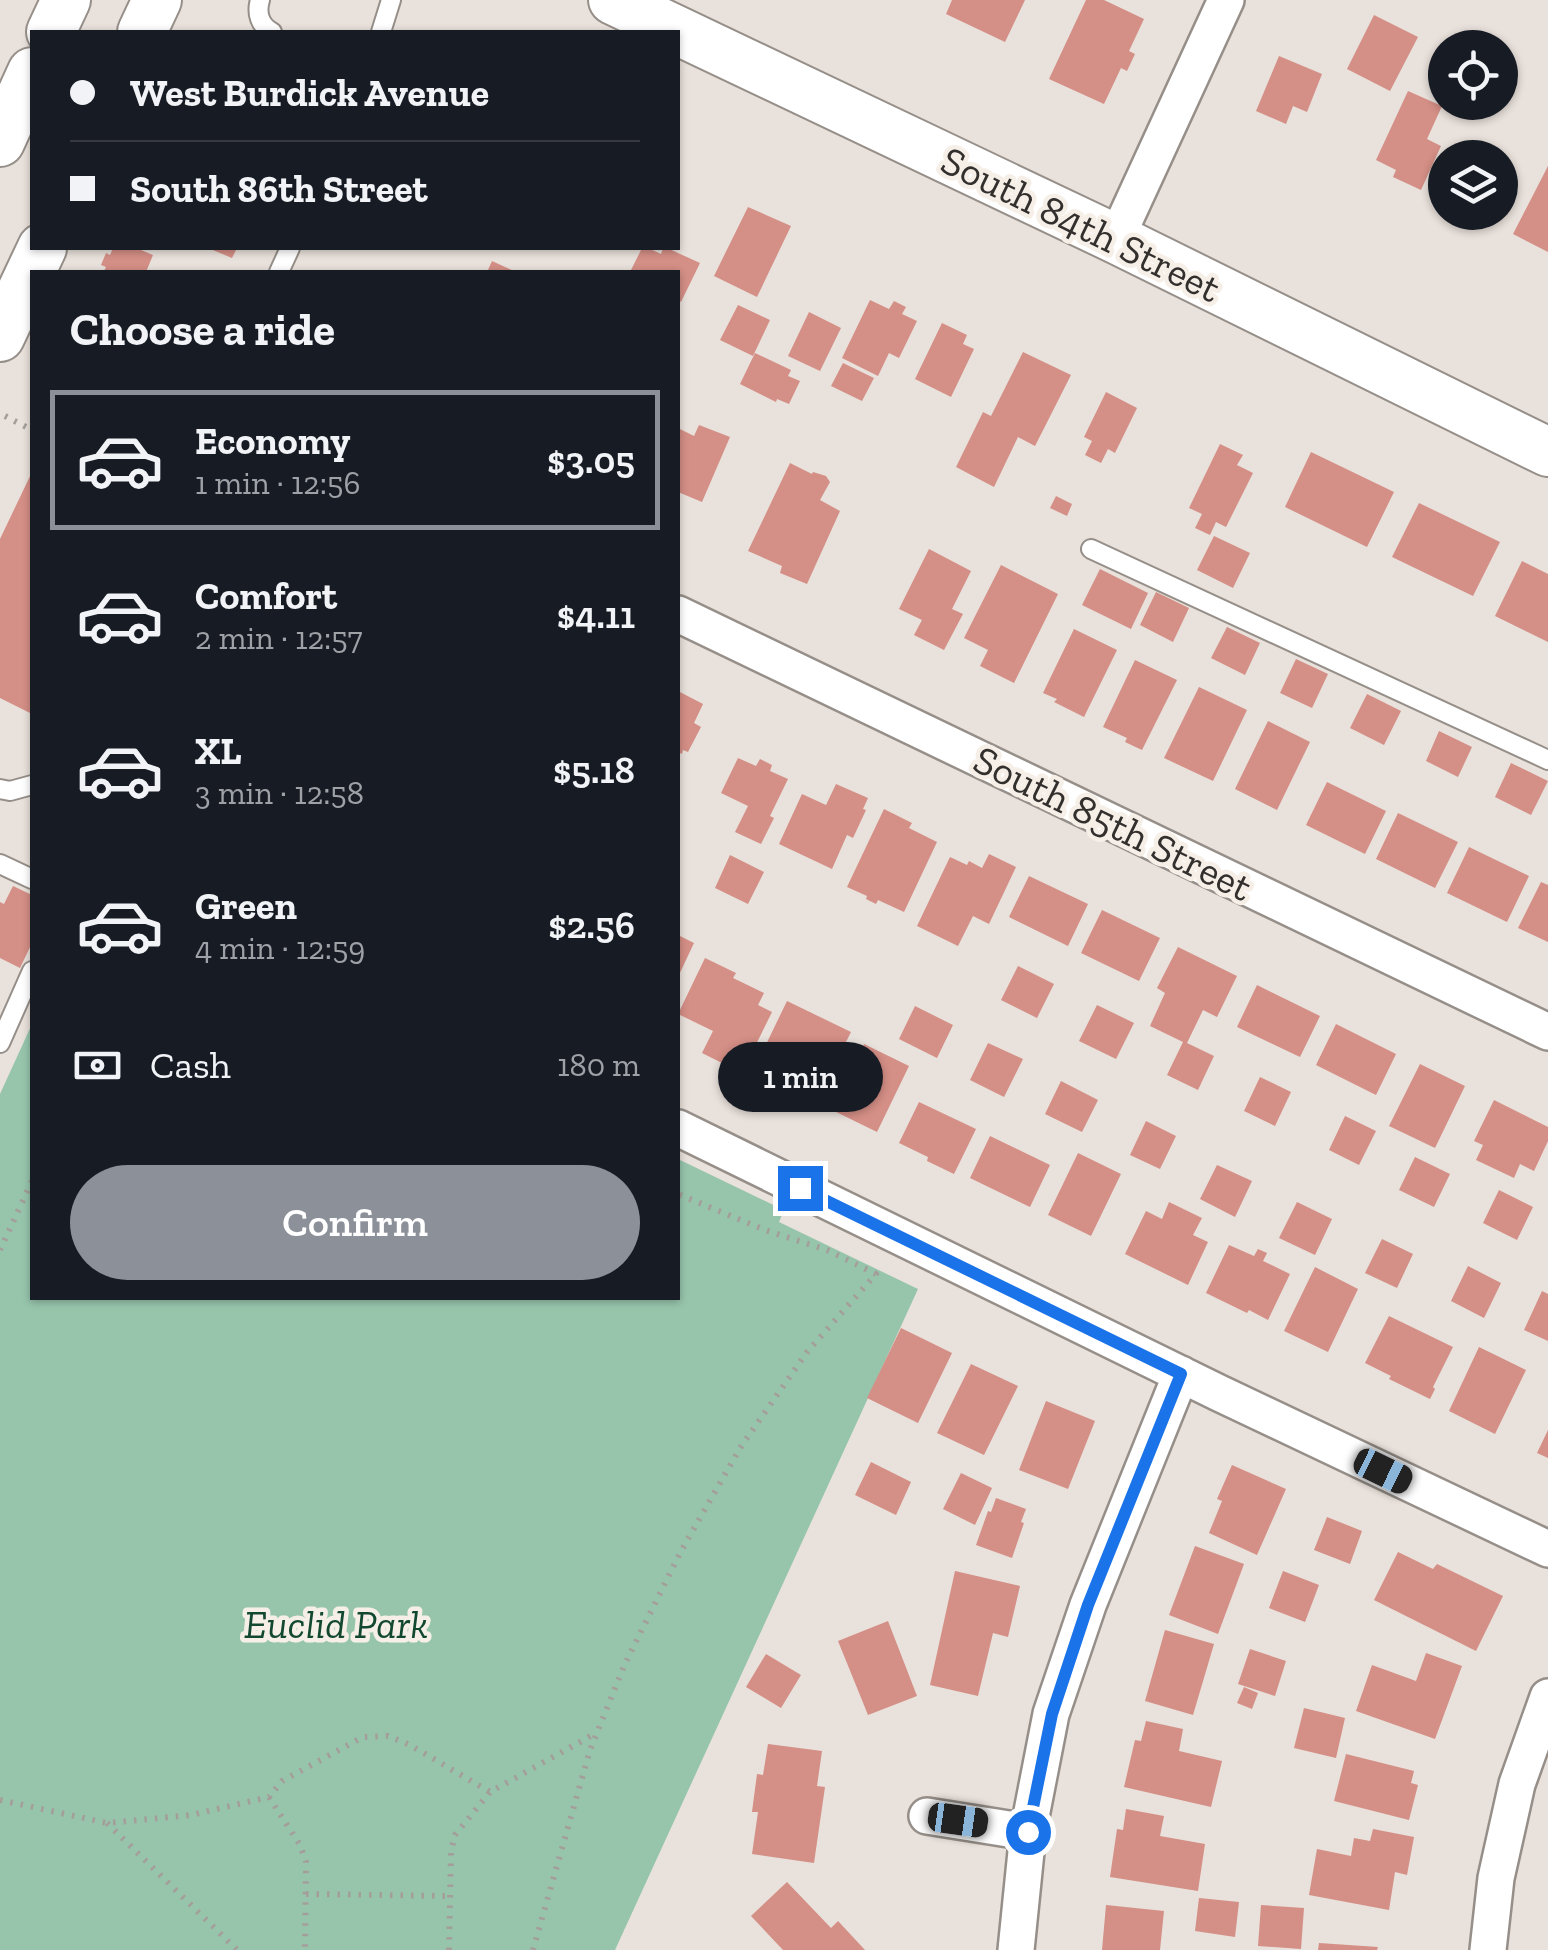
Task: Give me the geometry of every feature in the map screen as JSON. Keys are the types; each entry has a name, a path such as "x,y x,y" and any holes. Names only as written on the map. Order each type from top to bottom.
{"street":[{"path":"52,30 66,0"},
{"path":"143,30 157,0"},
{"name":"South 84th Street","path":"613,0 676,30"},
{"path":"1116,239 1226,0"},
{"name":"South 84th Street","path":"680,32 1116,239 1548,452"},
{"path":"0,142 30,76"},
{"path":"0,337 30,273"},
{"name":"South 85th Street","path":"680,615 1548,1032"},
{"path":"680,1129 1548,1549"},
{"path":"1016,1950 1028,1832 1052,1714 1088,1605 1181,1374"},
{"path":"1488,1950 1496,1878 1517,1784 1548,1697"},
{"path":"927,1816 1028,1832"}],"lane":[{"path":"260,0 260,21 270,30"},
{"path":"383,30 391,0"},
{"path":"1090,548 1548,760"},
{"path":"0,789 10,792 30,786"},
{"path":"0,864 30,878"},
{"path":"0,1043 30,976"}],"path":[{"path":"5,416 30,429"},
{"path":"0,1250 30,1185"},
{"path":"533,1950 590,1750 624,1666 672,1569 740,1448 807,1352 876,1274 827,1250 680,1195"},
{"path":"449,1950 451,1851 455,1835 490,1792 597,1732"},
{"path":"0,1800 107,1822 191,1815 269,1797 282,1781 363,1737 388,1736 490,1792"},
{"path":"269,1797 300,1845 306,1862 306,1950"},
{"path":"107,1822 238,1950"},
{"path":"306,1894 450,1896"}],"green space":[{"name":"Euclid Park","path":"30,1028 30,1300 680,1300 680,1160 784,1210 779,1222 918,1289 615,1950 0,1950 0,1094"}],"building":[{"path":"952,0 1025,0 1005,42 946,14"},
{"path":"1086,0 1104,0 1144,19 1129,51 1135,54 1127,71 1121,68 1104,104 1049,79"},
{"path":"1374,15 1418,37 1390,91 1347,69"},
{"path":"1279,56 1322,74 1307,112 1293,106 1286,124 1256,111"},
{"path":"1408,91 1428,100 1428,120 1436,120 1427,139 1428,175 1421,190 1393,177 1396,170 1376,160"},
{"path":"1548,166 1548,252 1513,234"},
{"path":"748,207 791,226 757,297 714,276"},
{"path":"112,250 141,250 153,255 147,270 104,270 101,265 106,253 110,255"},
{"path":"213,250 236,250 232,258"},
{"path":"641,250 661,254 662,250 671,250 700,263 681,302 680,270 631,270"},
{"path":"492,261 512,270 488,270"},
{"path":"870,300 889,309 894,301 906,307 902,314 917,321 899,358 889,353 878,376 842,358"},
{"path":"738,305 770,320 753,356 720,340"},
{"path":"809,312 841,328 820,371 788,356"},
{"path":"942,323 967,335 963,344 974,349 951,397 915,379"},
{"path":"1023,352 1071,375 1035,446 1018,437 994,487 956,467 983,412 991,416"},
{"path":"755,353 791,370 788,376 800,381 789,404 777,399 776,402 740,384"},
{"path":"843,363 874,378 862,401 831,386"},
{"path":"1106,392 1137,408 1115,453 1108,449 1101,463 1085,455 1092,441 1084,437"},
{"path":"699,425 730,437 702,502 680,493 680,429 694,436"},
{"path":"1220,444 1243,455 1237,465 1253,473 1226,527 1216,522 1210,535 1195,528 1202,514 1189,508"},
{"path":"1311,452 1394,492 1367,547 1285,507"},
{"path":"790,463 826,476 830,482 820,500 840,511 807,584 780,573 782,566 748,551"},
{"path":"30,476 30,713 0,698 0,539"},
{"path":"1056,496 1072,504 1067,516 1050,508"},
{"path":"1419,503 1500,542 1473,596 1392,557"},
{"path":"1214,536 1250,553 1233,588 1197,570"},
{"path":"929,549 971,571 952,609 963,614 944,650 914,635 922,620 899,609"},
{"path":"1522,561 1548,574 1548,642 1495,616"},
{"path":"1001,565 1058,594 1014,683 980,666 988,650 964,638"},
{"path":"1100,569 1148,593 1131,629 1082,605"},
{"path":"1156,592 1189,608 1173,642 1140,625"},
{"path":"1227,627 1260,643 1245,675 1211,658"},
{"path":"1074,629 1117,650 1084,717 1043,693"},
{"path":"1296,659 1328,674 1312,708 1280,693"},
{"path":"1135,660 1177,680 1142,750 1103,727"},
{"path":"1199,687 1247,710 1213,781 1164,758"},
{"path":"680,692 703,704 694,723 701,727 688,752 683,750 682,754"},
{"path":"1367,694 1401,711 1384,745 1350,728"},
{"path":"1268,721 1310,742 1277,810 1235,789"},
{"path":"1439,731 1472,747 1458,777 1426,761"},
{"path":"738,758 756,766 760,759 772,765 770,771 788,779 761,844 735,832 748,806 721,793"},
{"path":"1511,763 1548,781 1531,815 1495,797"},
{"path":"1327,782 1386,811 1365,854 1306,825"},
{"path":"836,784 868,798 853,838 847,835 832,869 779,844 802,794 826,805"},
{"path":"884,809 937,842 904,912 878,900 876,904 847,887"},
{"path":"1398,813 1458,842 1435,888 1376,859"},
{"path":"1469,847 1529,876 1507,922 1447,893"},
{"path":"989,854 1016,867 989,924 973,916 958,946 917,926 950,857 982,868"},
{"path":"730,855 764,872 748,904 715,888"},
{"path":"1029,876 1088,904 1068,946 1009,917"},
{"path":"1541,882 1548,885 1548,942 1518,928"},
{"path":"13,886 30,894 30,947 20,968 0,958 0,902 4,904"},
{"path":"1102,910 1160,938 1139,981 1081,953"},
{"path":"680,936 694,943 680,973"},
{"path":"1178,947 1237,976 1217,1017 1203,1010 1187,1043 1214,1056 1198,1090 1167,1075 1183,1042 1150,1026 1165,993 1157,988"},
{"path":"705,958 764,993 758,1005 772,1012 742,1073 702,1053 713,1031 680,1015"},
{"path":"1018,966 1054,984 1037,1018 1001,1000"},
{"path":"1257,985 1320,1016 1300,1057 1237,1027"},
{"path":"787,1001 851,1032 815,1104 782,1088 789,1074 759,1059"},
{"path":"1097,1005 1134,1023 1116,1059 1079,1041"},
{"path":"915,1006 953,1025 937,1058 899,1039"},
{"path":"1336,1024 1396,1054 1376,1095 1316,1065"},
{"path":"988,1043 1023,1059 1004,1097 970,1080"},
{"path":"864,1044 909,1066 877,1132 832,1110"},
{"path":"1420,1064 1465,1086 1435,1148 1389,1126"},
{"path":"1260,1077 1291,1092 1275,1126 1244,1111"},
{"path":"1061,1081 1098,1100 1082,1132 1045,1114"},
{"path":"1494,1100 1548,1127 1548,1141 1534,1171 1520,1164 1514,1178 1476,1160 1483,1145 1474,1141"},
{"path":"919,1102 976,1129 954,1174 899,1143"},
{"path":"1345,1116 1376,1131 1359,1165 1329,1150"},
{"path":"1146,1121 1176,1136 1160,1169 1130,1155"},
{"path":"990,1136 1050,1165 1030,1207 970,1178"},
{"path":"1078,1153 1121,1174 1091,1236 1048,1215"},
{"path":"1415,1157 1450,1174 1434,1207 1399,1190"},
{"path":"1217,1165 1252,1181 1235,1217 1200,1199"},
{"path":"1499,1190 1533,1207 1517,1240 1483,1223"},
{"path":"1169,1202 1202,1218 1193,1235 1208,1242 1188,1285 1125,1254 1146,1211 1162,1219"},
{"path":"1297,1202 1332,1219 1315,1255 1279,1238"},
{"path":"1382,1239 1413,1254 1397,1288 1365,1273"},
{"path":"1229,1245 1254,1256 1258,1249 1267,1253 1263,1261 1290,1274 1268,1320 1206,1293"},
{"path":"1468,1266 1501,1283 1484,1318 1451,1301"},
{"path":"1315,1267 1358,1289 1328,1352 1284,1331"},
{"path":"1542,1291 1548,1294 1548,1341 1524,1330"},
{"path":"1389,1316 1453,1347 1430,1399 1365,1363"},
{"path":"901,1328 952,1353 918,1423 867,1398"},
{"path":"1479,1347 1526,1370 1495,1434 1449,1411"},
{"path":"971,1364 1018,1386 984,1455 937,1433"},
{"path":"1046,1401 1095,1421 1068,1489 1019,1470"},
{"path":"1548,1430 1548,1458 1537,1453"},
{"path":"871,1462 911,1482 896,1515 855,1495"},
{"path":"1232,1465 1286,1489 1257,1555 1209,1533 1222,1501 1217,1499"},
{"path":"961,1473 992,1488 975,1525 943,1509"},
{"path":"996,1498 1026,1509 1012,1558 976,1545"},
{"path":"1327,1517 1362,1531 1350,1564 1314,1550"},
{"path":"1195,1546 1244,1564 1218,1634 1169,1615"},
{"path":"1398,1552 1433,1569 1437,1564 1503,1596 1476,1651 1374,1600"},
{"path":"955,1571 1020,1586 1008,1637 993,1633 978,1696 930,1685"},
{"path":"1283,1571 1319,1585 1305,1622 1269,1608"},
{"path":"888,1621 917,1696 868,1715 838,1641"},
{"path":"1165,1630 1214,1644 1193,1715 1145,1701"},
{"path":"1250,1649 1286,1661 1275,1696 1238,1684"},
{"path":"1426,1653 1462,1666 1435,1739 1356,1711 1372,1665 1416,1681"},
{"path":"766,1654 801,1675 781,1708 746,1687"},
{"path":"1244,1687 1258,1693 1252,1709 1237,1703"},
{"path":"1304,1708 1345,1718 1336,1758 1294,1748"},
{"path":"1146,1721 1183,1729 1179,1751 1222,1761 1211,1807 1124,1787 1135,1740 1141,1741"},
{"path":"768,1744 822,1751 817,1786 825,1787 814,1863 752,1854 758,1812 752,1812 757,1774 763,1775"},
{"path":"1346,1754 1414,1771 1411,1783 1418,1785 1409,1820 1334,1801"},
{"path":"1126,1809 1164,1816 1160,1836 1205,1844 1198,1891 1110,1877 1117,1829 1123,1830"},
{"path":"1373,1829 1414,1837 1407,1875 1395,1872 1389,1910 1309,1895 1317,1849 1351,1856 1354,1838 1370,1841"},
{"path":"787,1882 831,1928 838,1921 865,1950 783,1950 751,1916"},
{"path":"1199,1898 1239,1902 1235,1937 1195,1931"},
{"path":"1106,1905 1164,1911 1160,1950 1102,1950"},
{"path":"1261,1905 1304,1908 1301,1949 1258,1946"},
{"path":"1319,1943 1378,1947 1318,1950"}],"route":[{"path":"800,1188 1181,1374 1088,1605 1052,1714 1028,1832"}]}
